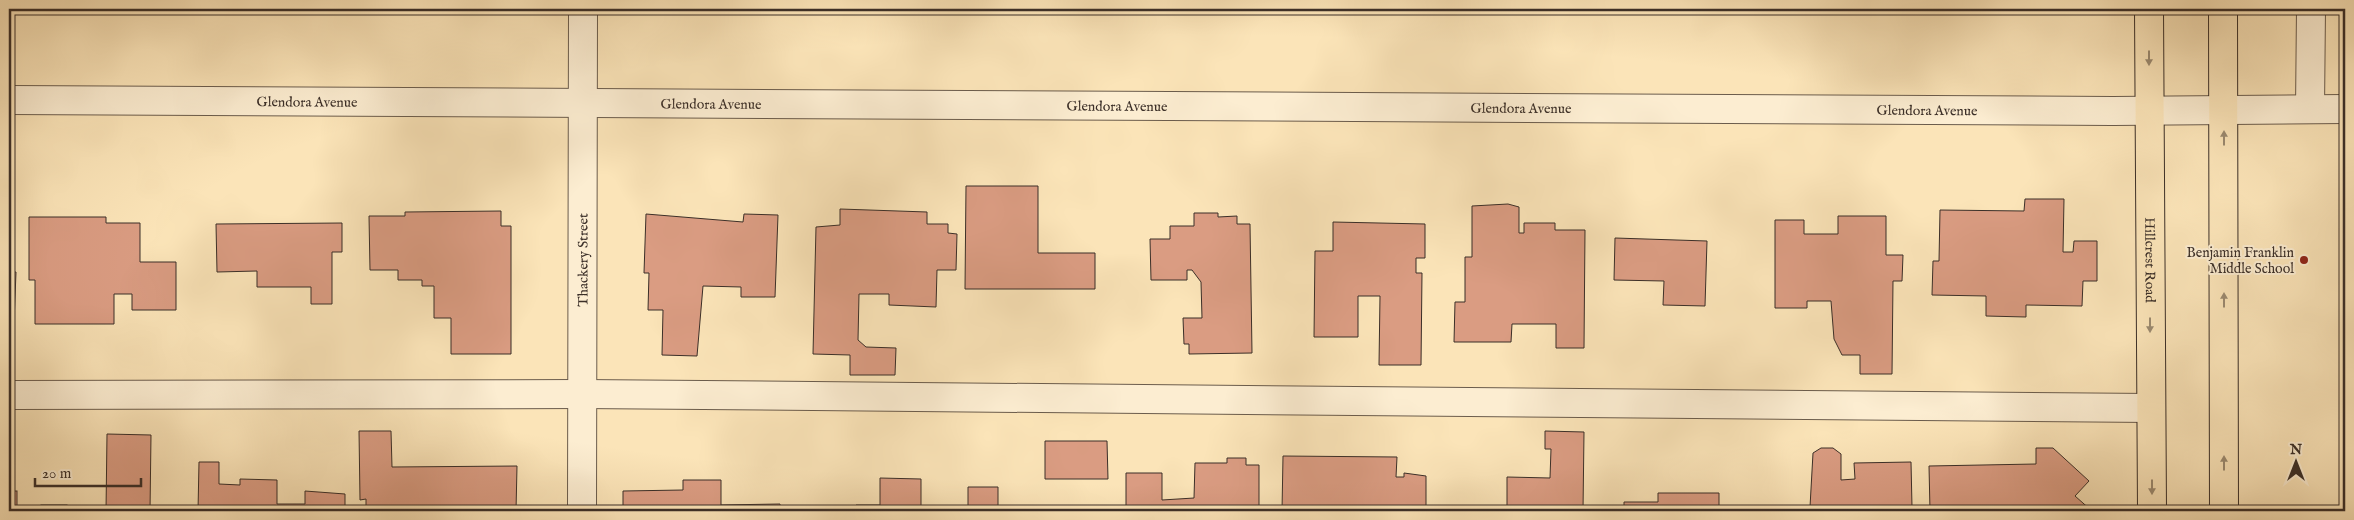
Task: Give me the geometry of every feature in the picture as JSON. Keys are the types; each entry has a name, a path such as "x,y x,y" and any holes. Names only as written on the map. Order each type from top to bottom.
{"main road":[{"name":"Hillcrest Road","path":"2149,9 2152,511"},
{"path":"2223,9 2224,511"}],"street":[{"name":"Thackery Street","path":"582,511 583,9"},
{"path":"2310,109 2311,9"},
{"name":"Glendora Avenue","path":"9,100 583,105 2149,111 2345,109"},
{"path":"9,395 582,394 2151,408"}],"building":[{"path":"966,186 1038,186 1038,253 1095,253 1095,289 965,289"},
{"path":"2025,199 2064,199 2063,252 2073,252 2074,241 2097,241 2097,281 2083,281 2082,306 2026,305 2026,317 1986,316 1986,296 1932,295 1933,261 1939,261 1940,210 2024,211"},
{"path":"1508,204 1519,207 1519,233 1524,233 1524,223 1555,223 1555,230 1585,230 1584,348 1556,348 1556,324 1512,324 1511,342 1454,342 1455,302 1465,302 1465,257 1472,257 1472,206"},
{"path":"840,209 927,212 927,224 948,224 948,233 957,234 956,270 937,270 936,307 889,305 889,294 859,294 858,340 866,347 896,348 895,375 850,375 850,355 813,354 816,227 840,225"},
{"path":"501,211 501,226 511,226 511,354 451,354 451,318 434,318 434,286 422,286 422,280 398,280 398,270 370,270 369,216 405,216 405,212"},
{"path":"1194,213 1218,213 1218,217 1237,216 1237,224 1250,224 1252,353 1189,354 1189,344 1184,344 1183,318 1202,318 1201,282 1192,270 1187,270 1187,280 1151,280 1150,239 1170,239 1170,226 1194,226"},
{"path":"646,214 743,222 744,214 778,215 775,297 741,297 741,287 703,286 697,356 662,355 663,310 648,310 649,273 644,273"},
{"path":"1838,216 1886,216 1886,255 1903,255 1902,281 1893,281 1892,374 1860,374 1860,355 1842,355 1834,339 1831,301 1807,301 1807,308 1775,308 1775,220 1804,220 1804,234 1838,234"},
{"path":"29,217 106,217 106,223 140,223 140,262 176,262 176,310 132,310 132,294 114,294 114,324 35,324 35,280 29,280"},
{"path":"1333,222 1425,224 1425,258 1416,258 1416,273 1422,273 1421,365 1379,365 1380,296 1358,296 1358,337 1314,337 1315,251 1333,251"},
{"path":"342,223 342,252 332,252 332,304 311,304 311,287 257,287 257,271 217,272 216,224"},
{"path":"1615,238 1707,241 1705,306 1663,305 1664,281 1614,280"},
{"path":"9,272 16,272 14,323 9,322"},
{"path":"359,431 391,431 392,467 517,466 516,511 366,511 366,499 360,500"},
{"path":"1545,431 1584,432 1583,511 1441,511 1441,506 1507,507 1507,477 1550,478 1551,449 1545,449"},
{"path":"107,434 151,435 150,511 106,511"},
{"path":"1045,441 1107,441 1108,479 1045,479"},
{"path":"1821,448 1833,448 1841,454 1841,480 1855,479 1854,463 1911,462 1912,507 1872,509 1872,511 1766,511 1766,509 1810,507 1813,453"},
{"path":"2036,448 2053,448 2089,481 2075,496 2092,511 1930,511 1929,466 2036,464"},
{"path":"1283,456 1397,457 1396,477 1404,477 1404,473 1426,476 1426,511 1282,511"},
{"path":"1227,458 1246,458 1246,465 1259,465 1259,511 1126,511 1126,473 1162,473 1162,500 1194,498 1195,463 1227,463"},
{"path":"199,462 219,462 219,484 240,485 240,479 277,480 277,504 305,504 305,491 345,494 345,511 198,511"},
{"path":"880,478 921,479 921,511 856,511 856,505 880,505"},
{"path":"683,480 721,480 721,505 780,504 780,511 623,511 623,491 683,490"},
{"path":"968,487 998,487 998,507 1064,507 1064,511 968,511"},
{"path":"9,491 17,491 17,511 9,511"},
{"path":"1658,493 1719,493 1719,511 1624,511 1624,502 1658,502"},
{"path":"41,505 67,505 67,511 41,511"}],"place":[{"name":"Benjamin Franklin Middle School","path":"2304,260"}]}
